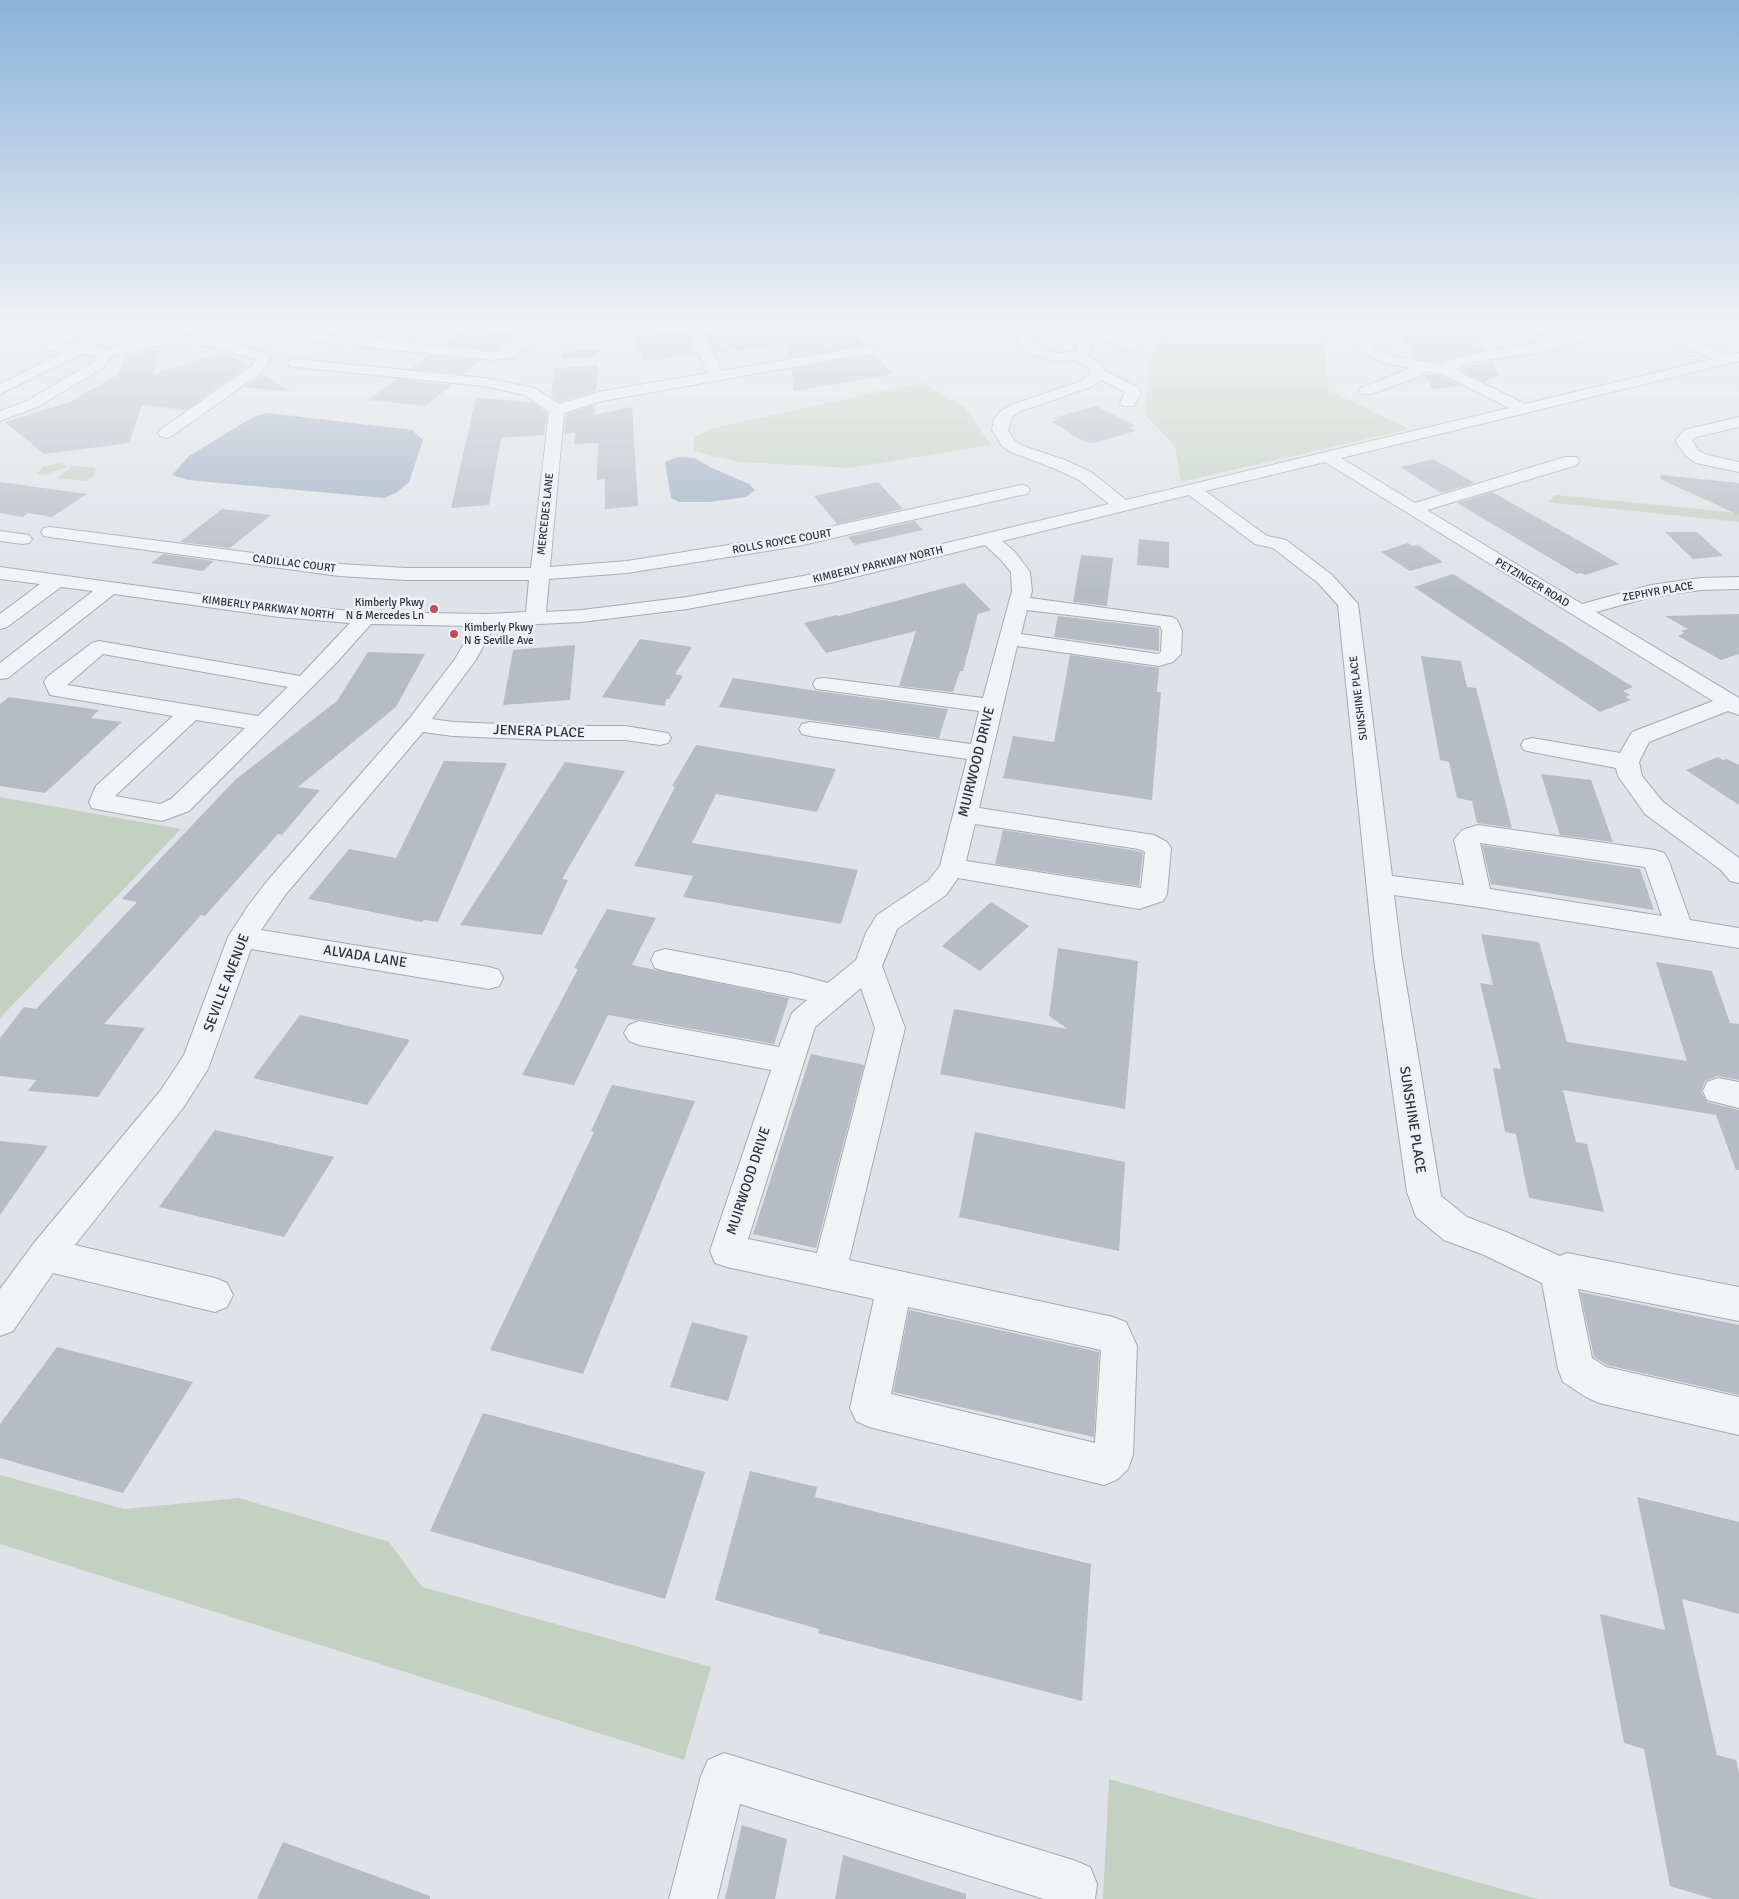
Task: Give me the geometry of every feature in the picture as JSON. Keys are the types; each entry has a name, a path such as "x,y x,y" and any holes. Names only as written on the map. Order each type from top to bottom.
{"street":[{"path":"166,433 188,418"},
{"name":"MERCEDES LANE","path":"535,618 555,418"},
{"path":"1004,418 1000,430 1008,443 1017,449 1060,464 1086,476 1122,506"},
{"name":"KIMBERLY PARKWAY NORTH","path":"0,573 279,611 365,618 488,620 582,616 686,603 830,577 1482,418"},
{"path":"1739,422 1690,433 1684,440 1692,453 1702,459 1739,467"},
{"name":"PETZINGER ROAD","path":"1326,456 1734,706"},
{"path":"1412,509 1571,461"},
{"name":"SUNSHINE PLACE","path":"1199,488 1260,540 1279,544 1325,579 1348,604 1388,959 1423,1192 1428,1206 1456,1229 1494,1243 1562,1274 1567,1270 1739,1304"},
{"name":"ROLLS ROYCE COURT","path":"540,574 627,567 798,540 1021,490"},
{"name":"CADILLAC COURT","path":"50,532 338,570 406,574 540,574"},
{"path":"0,536 23,539"},
{"name":"MUIRWOOD DRIVE","path":"829,1272 727,1251 802,1021 868,966 880,934 887,922 937,888 952,868 991,706 1022,591 1020,572 1008,556 989,539"},
{"path":"0,624 57,581"},
{"name":"ZEPHYR PLACE","path":"1579,612 1651,591 1701,584 1739,583"},
{"path":"0,673 110,588"},
{"path":"1009,640 1159,660 1171,654 1172,631 1170,624 1165,621 1019,603"},
{"path":"191,712 104,792 101,802 162,813 180,805 331,658 365,618"},
{"name":"SEVILLE AVENUE","path":"0,1318 46,1255 172,1099 197,1060 242,937 277,887 417,724 464,661 488,620"},
{"path":"262,724 58,690 54,682 99,648 305,682"},
{"path":"824,684 991,706"},
{"path":"1734,706 1640,737 1627,762 1630,776 1654,808 1730,864 1739,874"},
{"name":"JENERA PLACE","path":"417,724 452,729 549,733 625,733 660,738"},
{"path":"810,729 980,753"},
{"path":"1532,745 1627,762"},
{"path":"952,868 1139,898 1154,894 1158,848 1145,841 965,814"},
{"path":"1479,897 1467,840 1471,836 1478,834 1655,859 1680,929"},
{"path":"1380,884 1479,897 1739,938"},
{"name":"ALVADA LANE","path":"242,937 489,978"},
{"path":"666,960 791,984 832,996"},
{"path":"868,966 890,1028 829,1272 1113,1335 1119,1346 1114,1454 1104,1465 869,1408 894,1287"},
{"path":"638,1033 788,1061"},
{"path":"46,1255 215,1295"},
{"path":"1562,1274 1558,1278 1576,1370 1599,1384 1739,1416"},
{"path":"693,1899 724,1776 1072,1884 1071,1899"}],"green space":[{"path":"760,418 972,418 991,445 849,468 740,462 693,451 695,437 713,428"},
{"path":"1148,418 1385,418 1409,429 1181,482 1175,446"},
{"path":"62,463 68,467 43,475 37,473 44,466"},
{"path":"73,466 96,468 94,476 86,481 56,478"},
{"path":"1556,495 1739,513 1739,522 1547,502"},
{"path":"0,797 181,829 0,1018"},
{"path":"0,1475 124,1509 239,1498 389,1542 422,1587 711,1667 684,1760 0,1544"},
{"path":"1109,1779 1377,1854 1538,1899 1103,1899"}],"water":[{"path":"252,418 307,418 412,430 423,440 409,482 397,492 385,498 188,480 172,475 189,456"},
{"path":"678,457 695,458 710,467 749,484 755,490 746,497 709,502 679,502 671,498 665,462"}],"building":[{"path":"19,418 138,418 129,443 44,454 5,422"},
{"path":"471,418 546,418 544,435 501,438 489,505 451,508"},
{"path":"566,418 633,418 638,506 605,509 605,479 597,480 598,443 574,444 575,433 564,434"},
{"path":"1053,418 1119,418 1135,426 1129,427 1135,431 1094,443 1085,442 1052,422 1057,420"},
{"path":"1433,459 1475,483 1441,493 1401,467"},
{"path":"1661,475 1739,483 1739,515 1660,479"},
{"path":"0,482 87,494 52,517 28,513 23,517 0,513"},
{"path":"878,482 903,509 837,524 814,496"},
{"path":"1492,492 1619,564 1585,575 1577,574 1457,503"},
{"path":"222,509 271,515 230,548 180,542"},
{"path":"915,521 923,530 855,545 848,537"},
{"path":"1665,532 1697,532 1723,556 1693,559"},
{"path":"1139,539 1169,542 1169,568 1137,565"},
{"path":"1408,543 1413,546 1418,545 1443,562 1410,571 1381,552"},
{"path":"163,554 214,561 203,571 151,563"},
{"path":"1081,555 1113,558 1107,606 1073,602"},
{"path":"1453,574 1633,687 1623,691 1630,695 1625,697 1631,700 1600,712 1414,587"},
{"path":"964,583 991,610 978,614 963,671 960,671 953,692 899,686 916,631 826,653 804,623 839,616"},
{"path":"1739,614 1739,654 1721,660 1678,636 1684,633 1681,631 1688,629 1665,616"},
{"path":"1058,616 1159,628 1159,651 1054,637"},
{"path":"640,639 692,647 675,674 683,676 669,699 666,699 665,706 602,697"},
{"path":"575,645 570,700 503,705 513,650"},
{"path":"368,652 425,654 396,707 298,787 320,790 282,835 278,834 205,916 201,915 104,1024 145,1028 98,1097 28,1091 36,1080 0,1076 0,1038 24,1007 36,1009 137,902 122,899 236,779 337,701"},
{"path":"1070,655 1159,668 1157,692 1161,692 1152,800 1003,778 1013,736 1054,742"},
{"path":"1421,656 1461,661 1467,687 1476,688 1512,828 1477,823 1472,801 1457,798 1449,762 1440,760"},
{"path":"733,678 948,709 939,738 719,707"},
{"path":"9,697 99,710 91,718 122,722 45,793 0,786 0,704"},
{"path":"696,745 836,769 817,812 716,794 692,843 858,870 841,924 683,897 693,876 634,866 675,787 672,786"},
{"path":"1718,757 1739,765 1739,805 1686,770"},
{"path":"444,761 507,763 438,922 424,920 422,922 308,899 349,849 396,858"},
{"path":"565,762 625,771 562,879 568,880 542,935 460,925"},
{"path":"1541,774 1591,780 1613,842 1560,835"},
{"path":"1003,830 1143,853 1139,886 995,864"},
{"path":"1482,845 1640,869 1654,910 1491,884"},
{"path":"991,902 1029,926 980,971 942,946"},
{"path":"607,909 656,918 632,965 789,998 774,1044 608,1015 574,1085 522,1075 578,969 574,968"},
{"path":"1481,934 1539,942 1567,1042 1687,1061 1656,962 1712,971 1730,1023 1739,1024 1739,1080 1717,1076 1705,1081 1701,1092 1707,1102 1739,1110 1739,1170 1736,1170 1716,1115 1563,1090 1576,1142 1587,1144 1604,1212 1529,1198 1516,1134 1505,1132 1493,1068 1501,1069 1480,983 1493,985"},
{"path":"1058,948 1138,961 1125,1109 940,1074 954,1009 1068,1029 1049,1016"},
{"path":"300,1015 410,1040 367,1105 253,1078"},
{"path":"811,1054 864,1065 816,1248 753,1234"},
{"path":"612,1085 695,1101 583,1374 490,1350 594,1132 591,1131"},
{"path":"215,1130 334,1157 284,1237 159,1207"},
{"path":"975,1132 1125,1162 1119,1251 959,1217"},
{"path":"0,1141 48,1146 0,1215"},
{"path":"1580,1292 1739,1325 1739,1395 1607,1365 1594,1357"},
{"path":"909,1310 1099,1352 1094,1437 893,1392"},
{"path":"692,1322 748,1336 728,1401 670,1387"},
{"path":"57,1347 193,1382 123,1493 0,1458 0,1424"},
{"path":"483,1413 705,1472 665,1599 430,1531"},
{"path":"750,1471 817,1487 815,1497 1091,1564 1082,1701 818,1633 819,1629 715,1600"},
{"path":"1637,1497 1739,1522 1739,1614 1682,1599 1717,1755 1736,1760 1739,1773 1739,1899 1713,1899 1670,1886 1644,1749 1624,1743 1600,1614 1665,1630"},
{"path":"742,1825 787,1839 775,1899 725,1899"},
{"path":"283,1842 430,1896 430,1899 257,1899"},
{"path":"843,1855 966,1894 966,1899 835,1899"}],"place":[{"name":"Kimberly Pkwy N & Mercedes Ln","path":"434,609"},
{"name":"Kimberly Pkwy N & Seville Ave","path":"454,634"}]}
